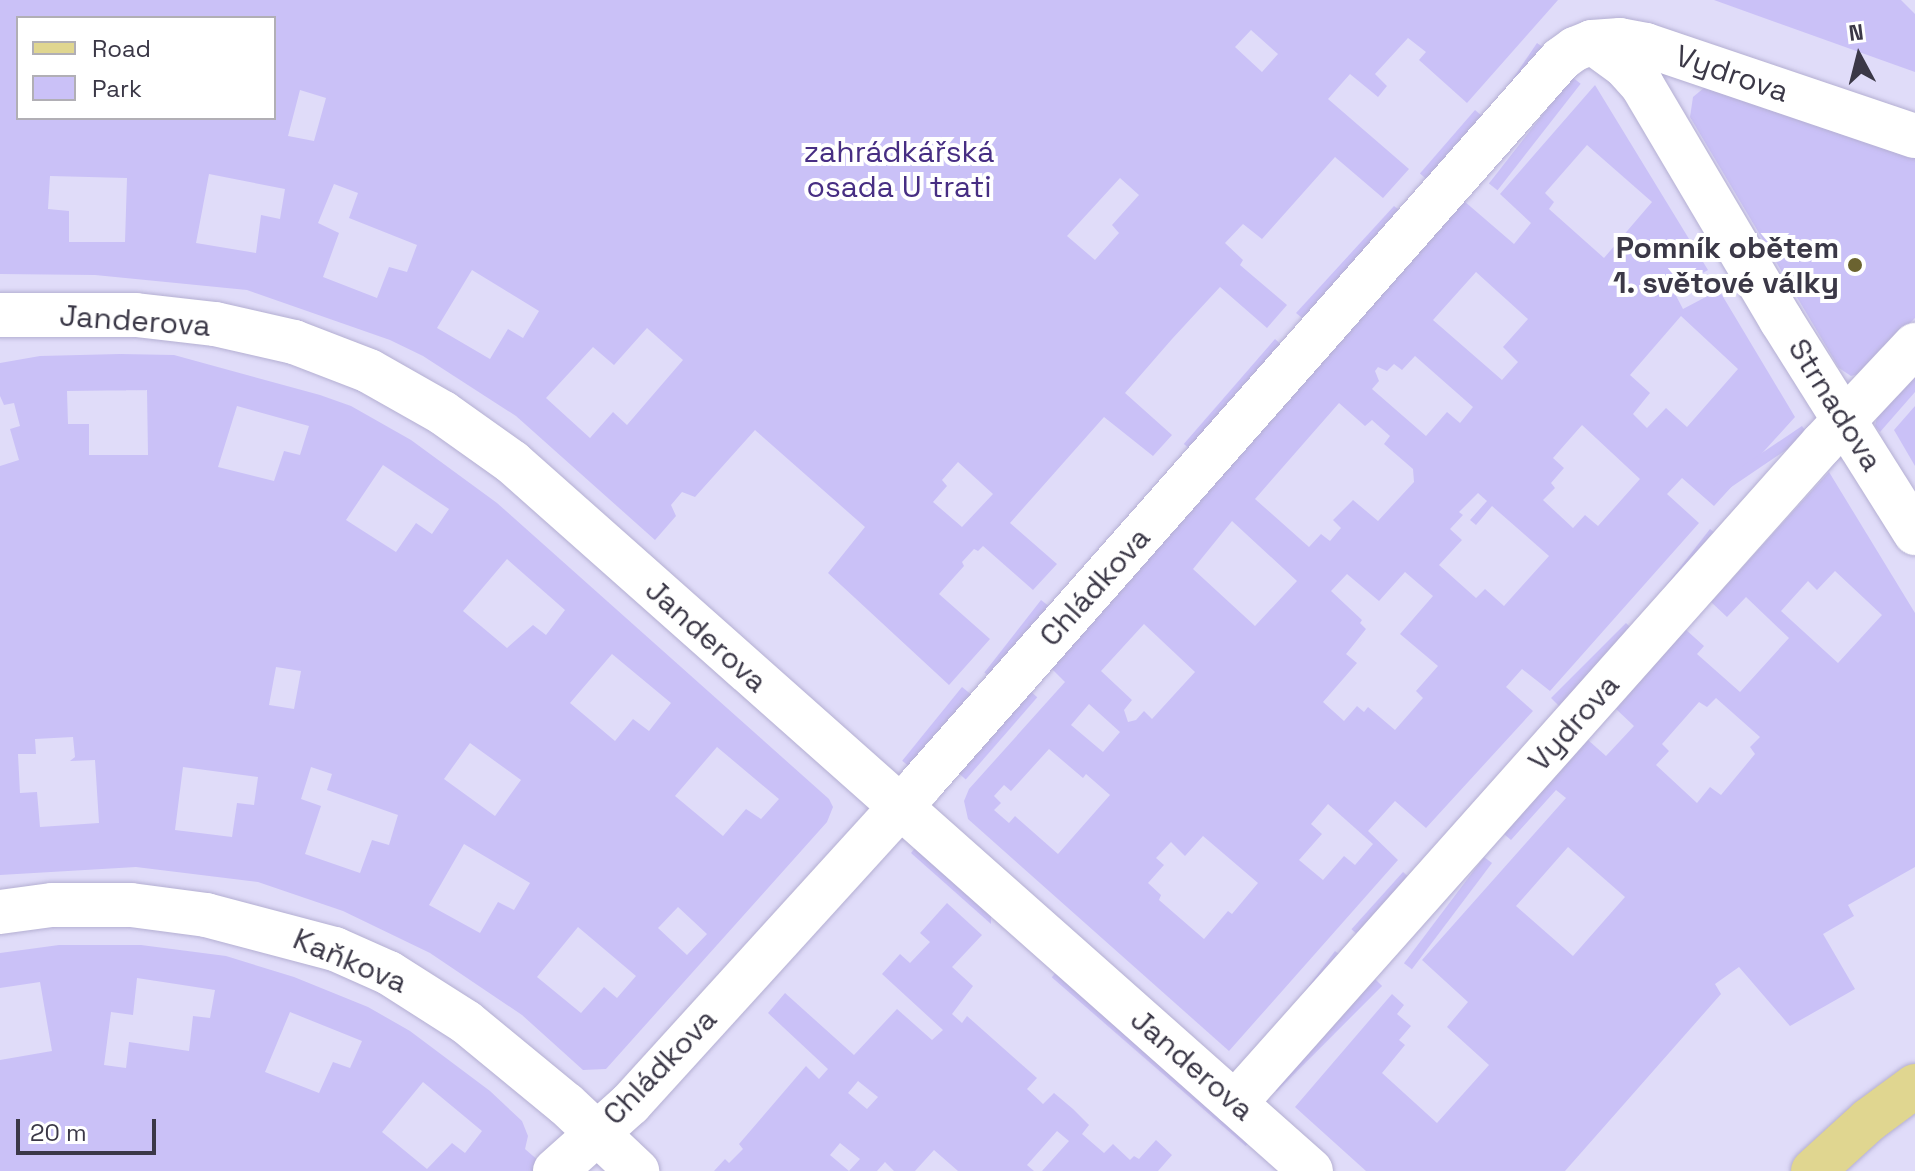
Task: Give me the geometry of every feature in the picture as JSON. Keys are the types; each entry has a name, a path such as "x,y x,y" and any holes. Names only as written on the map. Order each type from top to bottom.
{"main road":[{"path":"1813,1171 1869,1120 1915,1086"}],"street":[{"name":"Vydrova","path":"1592,42 1620,40 1646,45 1915,136"},
{"name":"Strnadova","path":"1592,42 1624,65 1642,85 1843,421 1915,533"},
{"name":"Chládkova","path":"555,1171 630,1104 899,807 1561,59 1592,42"},
{"name":"Janderova","path":"0,315 136,315 215,324 294,342 369,371 443,413 512,462 1311,1171"},
{"name":"Vydrova","path":"1235,1103 1843,421 1915,345"},
{"name":"Kaňkova","path":"0,912 52,905 131,905 219,918 335,949 431,997 555,1095 637,1171"}],"green space":[{"name":"zahrádkářská osada U trati","path":"0,0 1558,0 1467,103 1419,60 1426,52 1408,38 1375,74 1387,86 1378,97 1350,74 1328,99 1409,169 1383,198 1335,157 1262,239 1243,224 1225,243 1243,260 1240,265 1287,305 1267,328 1220,287 1172,339 1125,393 1172,435 1153,456 1104,417 1010,523 1057,564 1033,590 983,546 978,551 974,549 962,562 964,566 939,594 990,639 949,685 828,573 865,527 755,430 695,497 682,492 671,505 676,516 655,540 516,416 423,356 390,340 247,290 95,275 0,274","holes":["1251,30 1278,54 1262,72 1235,47","300,90 326,98 314,141 288,136","209,174 285,189 280,219 261,215 256,253 196,243","50,176 127,178 125,242 69,242 69,211 48,209","1120,178 1139,195 1112,225 1119,233 1095,260 1067,236","334,184 358,193 349,218 417,245 407,272 389,267 377,298 323,277 339,233 318,223","472,270 539,311 523,338 508,329 490,359 437,328","647,328 683,360 627,425 613,412 590,438 546,398 593,347 614,365","958,462 993,494 962,527 933,502 947,486 942,480"]},
{"path":"1714,0 1901,0 1915,14 1915,72"},
{"path":"1537,43 1546,49 1509,104 1500,98"},
{"path":"1572,77 1581,84 1498,190 1489,183"},
{"path":"1595,85 1708,270 1673,290 1683,309 1719,290 1795,417 1714,506 1682,478 1667,494 1699,523 1550,691 1522,669 1506,687 1533,711 1426,828 1395,801 1368,831 1398,860 1229,1051 968,819 964,801 969,789 1065,682 1050,667 1464,201 1514,244 1531,223 1500,194","holes":["1587,145 1652,202 1604,258 1549,209 1554,202 1545,193","1476,272 1528,319 1503,347 1518,362 1502,380 1433,320","1681,316 1738,369 1687,427 1666,408 1647,428 1633,414 1650,393 1630,375","1415,356 1473,407 1460,423 1447,412 1426,436 1372,389 1379,381 1375,371 1378,367 1387,371 1394,364 1402,370","1339,403 1365,426 1372,420 1390,436 1384,444 1413,469 1414,482 1378,521 1353,500 1333,520 1341,528 1330,541 1321,534 1309,547 1255,499","1582,425 1640,479 1598,526 1585,515 1573,528 1543,500 1555,488 1551,483 1564,468 1553,458","1478,493 1487,501 1470,520 1476,525 1492,506 1549,556 1504,606 1485,589 1476,598 1439,565 1462,540 1450,529 1463,515 1459,512","1232,521 1297,581 1255,626 1193,569","1405,572 1433,596 1400,634 1438,666 1416,691 1423,698 1395,730 1368,707 1364,712 1357,706 1344,721 1323,702 1357,663 1346,654 1366,629 1360,623 1362,620 1331,591 1347,574 1379,601","1144,624 1195,672 1152,719 1144,711 1136,720 1128,722 1124,710 1132,700 1101,671","1089,704 1120,732 1103,752 1071,725","1049,749 1083,778 1086,774 1110,795 1058,854 1015,816 1009,823 994,810 1001,803 994,796 1004,785 1011,791","1328,804 1373,844 1355,865 1344,856 1323,880 1299,860 1322,834 1311,824","1203,836 1258,883 1232,914 1228,911 1204,939 1159,900 1161,895 1148,883 1164,865 1156,858 1171,842 1185,856"]},
{"path":"1705,87 1915,155 1915,318 1862,373 1851,376 1839,368 1690,117 1693,97"},
{"path":"1475,110 1483,117 1428,181 1420,173"},
{"path":"1394,206 1402,212 1306,321 1296,313"},
{"path":"1275,339 1282,345 1191,450 1184,444"},
{"path":"174,355 351,406 411,440 497,503 829,799 833,807 827,822 606,1069 583,1070 522,1015 430,953 343,911 258,882 136,867 0,875 0,466 19,460 10,429 20,426 14,403 4,405 0,396 0,363 40,356","holes":["147,390 148,455 89,455 89,424 68,424 67,391","237,406 309,426 300,455 284,451 274,481 218,467","383,465 449,509 432,534 416,523 396,552 346,520","507,559 565,610 546,635 533,625 507,648 463,611","612,654 671,703 649,731 633,719 615,741 570,703","276,667 301,671 294,709 269,705","73,737 75,757 70,761 95,760 99,823 40,827 37,792 20,793 18,754 36,754 35,739","470,743 521,780 495,816 444,779","717,747 779,799 761,819 746,809 723,836 675,796","183,767 258,777 254,805 237,803 232,837 175,830","311,767 332,774 327,790 398,815 389,845 372,840 360,873 305,854 321,806 301,799","464,844 530,883 514,910 498,902 480,933 429,905","678,907 707,934 687,955 658,928","578,927 636,976 617,998 604,987 581,1013 537,977"]},
{"path":"1915,372 1915,392 1880,432 1875,426 1878,413"},
{"path":"1915,406 1915,466 1894,430"},
{"path":"1802,426 1808,435 1709,502 1703,493"},
{"path":"1829,472 1915,613 1915,867 1848,905 1854,916 1823,934 1855,989 1790,1026 1739,967 1715,984 1721,994 1565,1171 1366,1171 1295,1107 1392,994 1404,1005 1397,1014 1411,1026 1399,1040 1405,1045 1382,1073 1437,1123 1489,1065 1447,1027 1468,1002 1422,960 1566,798 1556,790 1511,840 1504,834 1588,740 1606,756 1634,726 1616,709 1685,629 1704,646 1697,654 1740,692 1789,638 1746,597 1727,617 1711,602","holes":["1835,571 1882,615 1838,663 1781,611 1808,581 1817,590","1716,698 1760,737 1750,747 1755,754 1721,795 1710,787 1697,803 1656,765 1669,751 1662,744 1699,702 1707,707","1568,847 1625,897 1573,956 1516,906"]},
{"path":"1710,529 1719,536 1656,616 1647,609"},
{"path":"1041,600 1050,607 993,679 984,672"},
{"path":"1626,623 1635,632 1560,707 1551,698"},
{"path":"962,687 972,695 912,769 902,761"},
{"path":"1029,690 1037,697 966,779 957,772"},
{"path":"917,846 991,915 991,924 911,853"},
{"path":"1484,857 1492,863 1412,969 1404,963"},
{"path":"1403,872 1412,880 1360,937 1351,929"},
{"path":"947,903 982,935 952,967 973,986 952,1014 962,1023 967,1016 1037,1078 1027,1089 1043,1104 1054,1093 1073,1109 1089,1125 1082,1134 1104,1153 1113,1144 1130,1160 1134,1156 1139,1159 1156,1140 1172,1155 1158,1171 1042,1171 1069,1141 1057,1131 1027,1165 1034,1171 958,1171 934,1150 915,1171 894,1171 885,1162 877,1171 849,1171 714,1171 725,1159 729,1163 743,1149 739,1144 806,1066 819,1079 828,1069 768,1013 785,993 854,1055 897,1009 932,1040 943,1030 882,974 900,954 910,963 930,942 920,933","holes":["858,1081 878,1097 867,1109 848,1093","840,1143 860,1159 849,1171 830,1155"]},
{"path":"59,945 141,945 226,956 294,977 368,1007 410,1031 490,1091 522,1121 528,1136 525,1149 540,1162 533,1171 0,1171 0,1060 52,1051 40,982 0,988 0,953","holes":["137,978 215,990 210,1018 193,1016 189,1051 129,1042 126,1068 104,1065 111,1012 133,1015","290,1012 362,1041 350,1068 333,1062 319,1093 265,1072","423,1082 482,1131 465,1153 452,1143 427,1169 382,1132"]},
{"path":"1335,951 1343,957 1256,1073 1248,1067"},
{"path":"1059,969 1253,1138 1246,1146 1052,977"},
{"path":"1375,979 1382,986 1277,1091 1270,1084"}],"place":[{"name":"Pomník obětem 1. světové války","path":"1855,265"}]}
